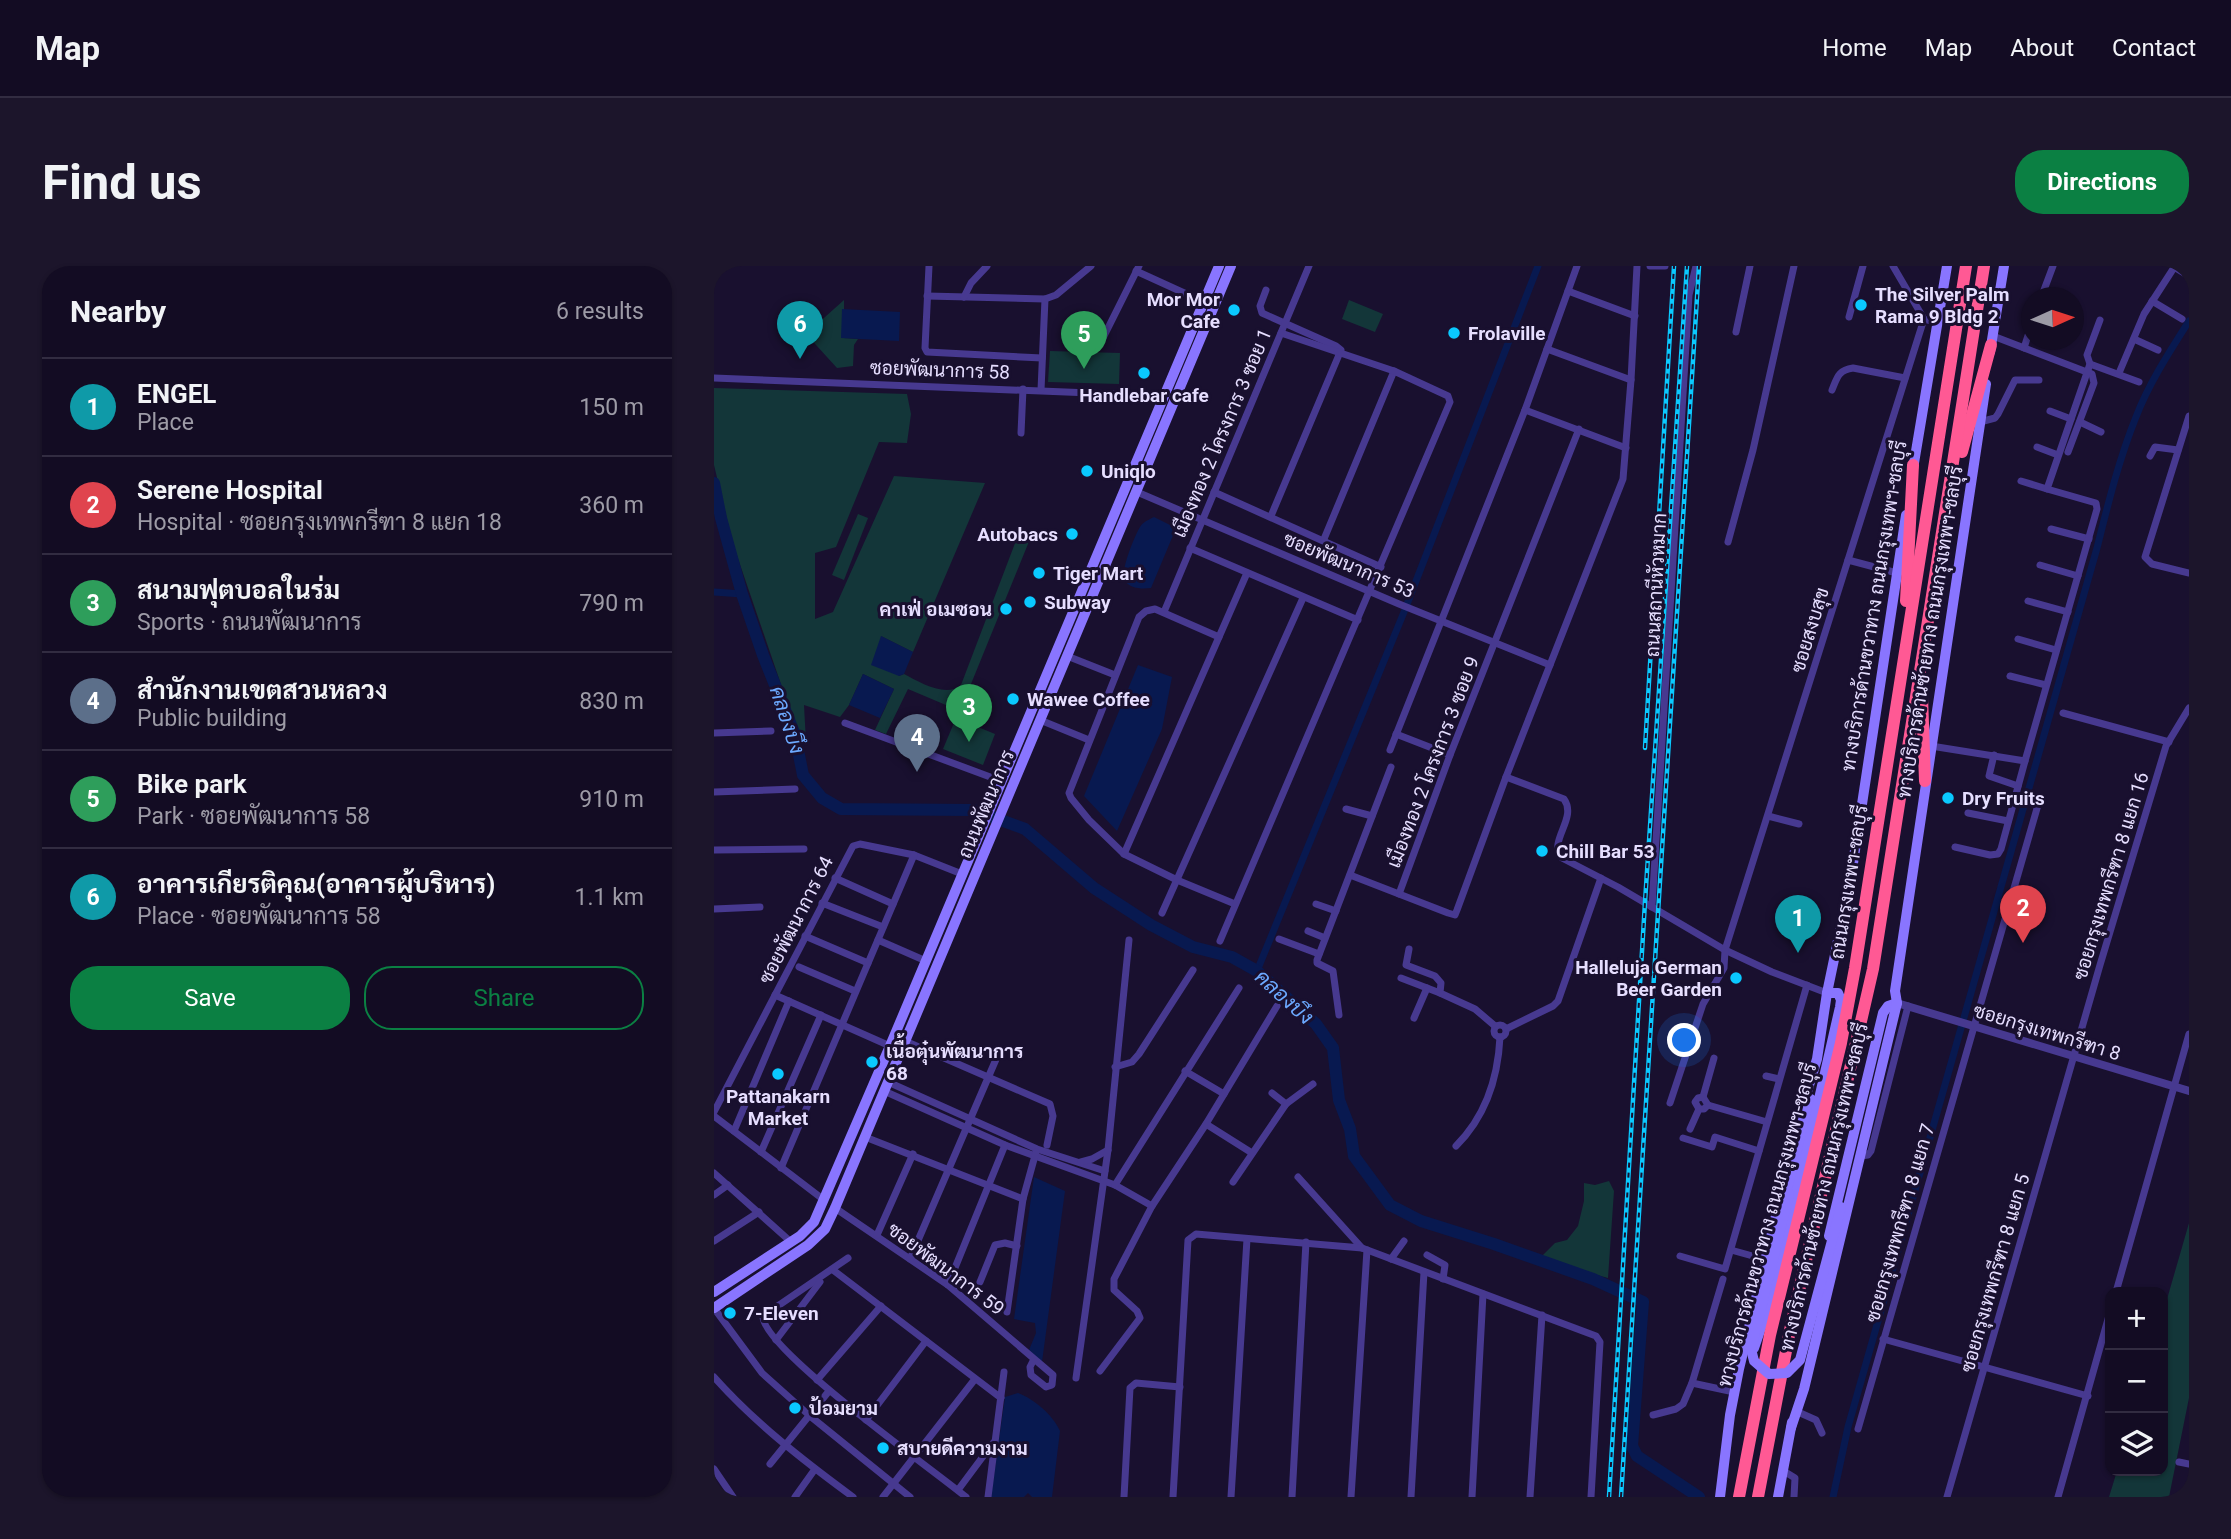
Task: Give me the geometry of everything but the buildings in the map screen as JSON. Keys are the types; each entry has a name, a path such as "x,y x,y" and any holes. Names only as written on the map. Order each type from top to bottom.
{"highway":[{"name":"ถนนกรุงเทพฯ-ชลบุรี","path":"1739,1497 1770,1335 1841,1042 1855,968 1966,266"},
{"name":"ถนนกรุงเทพฯ-ชลบุรี","path":"1759,1492 1790,1330 1873,969 1984,266"},
{"path":"1948,505 1992,340"},
{"path":"1903,664 1913,465"},
{"path":"1920,668 1925,781"}],"main road":[{"name":"ถนนพัฒนาการ","path":"714,1308 816,1239 825,1229 1137,492 1219,266"},
{"name":"ถนนพัฒนาการ","path":"714,1292 791,1242 814,1223 1124,491 1231,266"},
{"name":"ทางบริการด้านขวาทาง ถนนกรุงเทพฯ-ชลบุรี","path":"1720,1497 1734,1392 1817,1059 1827,993 1850,883 1913,465 1947,266"},
{"name":"ทางบริการด้านซ้ายทาง ถนนกรุงเทพฯ-ชลบุรี","path":"1791,1428 1798,1412 1897,1003 1895,991 1925,781 2004,266"},
{"path":"1124,491 1137,492"},
{"path":"1042,684 1053,689"},
{"name":"ทางบริการด้านขวาทาง ถนนกรุงเทพฯ-ชลบุรี","path":"1729,1435 1745,1370 1765,1315 1826,1076 1841,1000 1838,993 1827,993"},
{"name":"ทางบริการด้านซ้ายทาง ถนนกรุงเทพฯ-ชลบุรี","path":"1777,1497 1801,1373 1803,1344 1868,1073 1885,1009 1897,1003"},
{"path":"1881,1020 1886,1016 1894,1016"},
{"path":"890,1046 903,1046"},
{"path":"1817,1059 1806,1127 1751,1349 1754,1361 1769,1374 1787,1373 1800,1360 1860,1135 1873,1104"},
{"path":"1868,1073 1874,1072 1880,1077"}],"street":[{"path":"929,266 927,352 1042,358"},
{"path":"964,297 971,283 987,266"},
{"path":"927,296 1045,299 1056,295 1091,266"},
{"name":"เมืองทอง 2 โครงการ 3 ซอย 1","path":"1164,612 1309,266"},
{"path":"1390,750 1525,410 1577,266"},
{"path":"1350,875 1454,915 1623,479 1637,266"},
{"path":"1650,266 1665,266"},
{"name":"ถนนสถานีหัวหมาก","path":"1652,906 1689,295 1696,266"},
{"path":"1737,332 1750,266"},
{"path":"1728,542 1753,450 1794,266"},
{"path":"1849,317 1863,266"},
{"path":"2044,287 2053,266"},
{"path":"2119,373 2144,314 2175,266 2189,276"},
{"path":"1895,267 1924,319 1937,323"},
{"path":"1100,344 1138,268 1204,302"},
{"path":"1266,290 1260,309 1262,313 1340,348 1271,516"},
{"path":"1567,291 1635,316"},
{"path":"1041,390 1045,299"},
{"path":"2152,301 2182,319"},
{"name":"ซอยสงบสุข","path":"1670,1103 1700,1011 1724,968 1725,950 1924,319"},
{"path":"2047,489 2088,368 2087,355 2100,320"},
{"path":"1220,941 1450,402 1448,396 1394,371 1281,333"},
{"path":"2134,339 2158,350"},
{"path":"1992,340 2021,347"},
{"path":"1547,349 1631,380"},
{"path":"2029,350 2059,363 2119,373 2138,382"},
{"path":"1832,390 1839,373 1845,369 1853,368 1905,378"},
{"path":"2068,452 2095,379 2088,368"},
{"path":"1324,539 1394,371"},
{"name":"ซอยพัฒนาการ 58","path":"717,378 1023,389 1170,398"},
{"path":"1980,422 1995,418 2015,380 2039,380"},
{"path":"1021,433 1023,389"},
{"path":"1525,410 1626,448"},
{"path":"2050,411 2071,419"},
{"path":"2189,416 2145,557 2152,564 2189,573"},
{"path":"2080,422 2101,432"},
{"name":"เมืองทอง 2 โครงการ 3 ซอย 9","path":"1399,894 1450,755 1579,429"},
{"path":"2150,456 2155,447 2159,446 2178,450"},
{"path":"2037,447 2058,454"},
{"path":"1955,847 1990,855 1998,854 2001,849 2097,509 2096,503 2021,481"},
{"name":"ซอยพัฒนาการ 53","path":"1137,492 1550,665"},
{"path":"1214,492 1381,566"},
{"path":"2051,530 2089,539"},
{"path":"1191,548 1358,620"},
{"path":"1848,560 1897,573"},
{"path":"2040,565 2078,576"},
{"path":"1124,854 1247,573"},
{"path":"1162,913 1303,598"},
{"path":"2028,601 2068,612"},
{"path":"1219,637 1155,609 1146,611 1139,617 1070,788 1071,798 1104,838 1124,854 1235,904"},
{"path":"2018,639 2056,650"},
{"path":"1067,656 1115,675"},
{"path":"2010,676 2046,685"},
{"name":"ซอยกรุงเทพกรีฑา 8 แยก 16","path":"2074,1057 2169,742 2189,708"},
{"path":"2063,713 2169,742"},
{"path":"1040,720 1089,740"},
{"path":"845,723 1001,781"},
{"path":"714,733 771,731"},
{"path":"1396,734 1450,755"},
{"path":"1931,746 2025,761"},
{"path":"1994,755 1989,776 2018,786"},
{"path":"1339,1015 1335,975 1332,969 1317,963 1391,767"},
{"path":"1506,777 1564,799 1568,806 1568,816 1557,847 1562,859 1601,877 1725,950 1827,993"},
{"path":"714,792 795,789"},
{"name":"ซอยกรุงเทพกรีฑา 8 แยก 7","path":"1858,1429 1971,1026 2040,798"},
{"path":"1346,809 1372,816"},
{"path":"1968,813 2008,821"},
{"path":"1768,816 1799,824"},
{"name":"ซอยพัฒนาการ 64","path":"714,1114 851,848 856,844 914,855 962,874"},
{"path":"714,850 804,849"},
{"path":"780,1168 914,855"},
{"path":"1456,1146 1481,1113 1497,1068 1500,1037 1506,1029 1543,1012 1558,1001 1601,877"},
{"path":"835,878 893,904"},
{"path":"822,903 883,928"},
{"path":"1316,904 1336,911"},
{"path":"714,909 760,907"},
{"path":"1308,931 1325,939"},
{"path":"805,936 867,963"},
{"path":"1279,939 1319,954"},
{"path":"878,940 926,961"},
{"path":"1076,1378 1108,1150 1129,940"},
{"path":"1409,949 1406,965 1435,976 1441,983 1440,993"},
{"path":"799,967 855,992"},
{"path":"1115,1068 1132,1062 1139,1054 1193,970"},
{"path":"1401,978 1475,1009 1495,1026 1502,1025 1506,1029"},
{"path":"1679,1256 1725,1269 1807,985"},
{"path":"1115,1185 1239,988"},
{"path":"1414,1018 1427,988"},
{"path":"775,995 890,1046"},
{"path":"734,1131 789,1001"},
{"name":"ซอยกรุงเทพกรีฑา 8","path":"1897,1003 2189,1091"},
{"path":"1100,1371 1140,1318 1137,1311 1114,1290 1112,1283 1152,1206 1206,1124 1277,1006"},
{"path":"1861,1156 1868,1155 1871,1151 1908,1006"},
{"path":"761,1152 821,1015"},
{"path":"1495,1026 1493,1032 1500,1037"},
{"path":"2117,1287 2189,1034"},
{"path":"903,1046 988,1077 1050,1104 1053,1116 1047,1145"},
{"name":"ซอยกรุงเทพกรีฑา 8 แยก 5","path":"1947,1497 2074,1057"},
{"path":"910,1259 997,1058"},
{"path":"1714,1058 1703,1097 1708,1105 1767,1122"},
{"path":"1185,1071 1224,1094"},
{"path":"1766,1076 1779,1079"},
{"path":"1233,1182 1286,1104 1313,1084"},
{"path":"886,1086 971,1119 1036,1152 1115,1185 1152,1206"},
{"path":"886,1086 966,1129 1004,1145 1080,1162 1105,1171"},
{"path":"1272,1093 1286,1104"},
{"path":"1699,1109 1695,1102 1703,1097"},
{"path":"1699,1109 1708,1105"},
{"path":"1690,1129 1699,1109"},
{"path":"714,1114 824,1200"},
{"path":"1206,1124 1252,1153"},
{"path":"865,1137 1023,1199"},
{"path":"1684,1138 1712,1147 1715,1137 1759,1151"},
{"path":"948,1285 1004,1145"},
{"path":"1080,1162 1108,1150"},
{"path":"1007,1312 1023,1199 1036,1152"},
{"path":"877,1235 913,1154"},
{"path":"714,1173 791,1242"},
{"path":"1298,1177 1364,1249 1351,1497"},
{"path":"714,1195 728,1185"},
{"name":"ซอยพัฒนาการ 59","path":"835,1208 948,1285 1034,1359"},
{"path":"714,1241 759,1212"},
{"path":"1173,1497 1188,1240 1196,1234 1364,1249 1594,1334 1599,1339 1591,1497"},
{"path":"1231,1497 1247,1239"},
{"path":"1391,1259 1404,1241"},
{"path":"1292,1497 1306,1242"},
{"path":"980,1282 995,1245 1005,1243 1017,1246"},
{"path":"1731,1250 1767,1261"},
{"path":"1427,1255 1445,1265 1443,1279"},
{"path":"848,1258 762,1316 762,1321 776,1340 829,1391 966,1497"},
{"path":"833,1270 1000,1398"},
{"path":"1410,1497 1424,1272"},
{"path":"776,1340 825,1276"},
{"path":"1653,1415 1676,1409 1683,1404 1723,1279"},
{"path":"1472,1497 1483,1294"},
{"path":"817,1380 880,1307"},
{"path":"714,1308 752,1362 810,1416 910,1497"},
{"path":"1530,1497 1542,1315"},
{"path":"2058,1497 2105,1331"},
{"path":"1883,1339 2088,1396"},
{"path":"866,1420 926,1341"},
{"path":"988,1497 1004,1372"},
{"path":"714,1377 738,1403 786,1445 853,1497"},
{"path":"883,1497 975,1379"},
{"path":"1692,1382 1734,1392"},
{"path":"1124,1497 1130,1388 1136,1384 1180,1387"},
{"path":"770,1464 829,1391"},
{"path":"1798,1412 1816,1420 1822,1433"},
{"path":"958,1490 993,1443"},
{"path":"2179,1462 2189,1464"},
{"path":"714,1469 718,1481 733,1497"},
{"path":"795,1497 815,1469"},
{"path":"1782,1470 1795,1478 1794,1497"}],"green space":[{"path":"844,300 844,338 858,339 854,345 853,366 837,368 806,334"},
{"path":"1349,300 1383,314 1375,332 1342,319"},
{"path":"1050,351 1120,353 1119,384 1048,382"},
{"path":"714,388 907,394 911,414 907,443 879,442 836,547 815,553 815,619 833,612 894,476 985,483 913,652 881,636 899,676 904,674 940,689 955,689 961,685 1017,538 1030,539 960,711 908,689 886,734 875,730 894,689 863,674 849,705 840,717 804,705 806,742 801,743 733,544 714,465"},
{"path":"858,514 868,518 844,580 832,575"},
{"path":"956,718 995,734 983,765 943,749"},
{"path":"1609,1181 1614,1191 1608,1278 1539,1259 1555,1243 1567,1240 1578,1226 1584,1201 1584,1183 1595,1185"},
{"path":"2189,1223 2189,1398 2169,1497 2109,1497 2115,1476 2168,1476 2168,1296"}],"shaded area":[{"path":"842,309 900,312 899,341 841,338"},
{"path":"1154,517 1170,525 1174,533 1151,588 1133,587 1127,584 1124,577 1131,545 1144,522"},
{"path":"881,636 913,652 904,674 899,676 871,665"},
{"path":"1138,665 1172,677 1162,729 1117,831 1084,796"},
{"path":"863,674 894,689 880,718 849,705"},
{"path":"1034,1177 1065,1191 1042,1362 1029,1350 1036,1333 1035,1323 1014,1319"},
{"path":"1018,1393 1042,1408 1060,1431 1052,1497 1032,1497 1028,1493 1024,1497 991,1497 1005,1397"}],"waterway":[{"path":"1257,971 1404,612 1538,266"},
{"path":"1833,1497 1848,1427 2119,465 2141,404 2189,321"},
{"name":"คลองบึง","path":"714,483 742,594 795,735 803,775 822,798 841,809 973,810 1025,829 1094,888 1151,925 1193,947 1232,957 1257,971 1316,1024 1333,1048 1339,1100 1350,1129 1354,1156 1390,1205 1421,1221 1593,1279 1643,1302 1632,1446 1637,1456 1699,1497"},
{"path":"714,592 742,594"}],"railway":[{"path":"1645,748 1674,266"},
{"path":"1609,1497 1687,266"},
{"path":"1621,1497 1699,266"}],"place":[{"name":"The Silver Palm Rama 9 Bldg 2","path":"1861,305"},
{"name":"Mor Mor Cafe","path":"1234,310"},
{"name":"Frolaville","path":"1454,333"},
{"name":"อาคารเกียรติคุณ(อาคารผู้บริหาร)","path":"800,359"},
{"name":"Bike park","path":"1084,369"},
{"name":"Handlebar cafe","path":"1144,373"},
{"name":"Uniqlo","path":"1087,471"},
{"name":"Autobacs","path":"1072,534"},
{"name":"Tiger Mart","path":"1039,573"},
{"name":"Subway","path":"1030,602"},
{"name":"คาเฟ่ อเมซอน","path":"1006,609"},
{"name":"Wawee Coffee","path":"1013,699"},
{"name":"สนามฟุตบอลในร่ม","path":"969,742"},
{"name":"สำนักงานเขตสวนหลวง","path":"917,772"},
{"name":"Dry Fruits","path":"1948,798"},
{"name":"Chill Bar 53","path":"1542,851"},
{"name":"Serene Hospital","path":"2023,943"},
{"name":"ENGEL","path":"1798,953"},
{"name":"Halleluja German Beer Garden","path":"1736,978"},
{"name":"เนื้อตุ๋นพัฒนาการ 68","path":"872,1062"},
{"name":"Pattanakarn Market","path":"778,1074"},
{"name":"7-Eleven","path":"730,1313"},
{"name":"ป้อมยาม","path":"795,1408"},
{"name":"สบายดีความงาม","path":"883,1448"}]}
